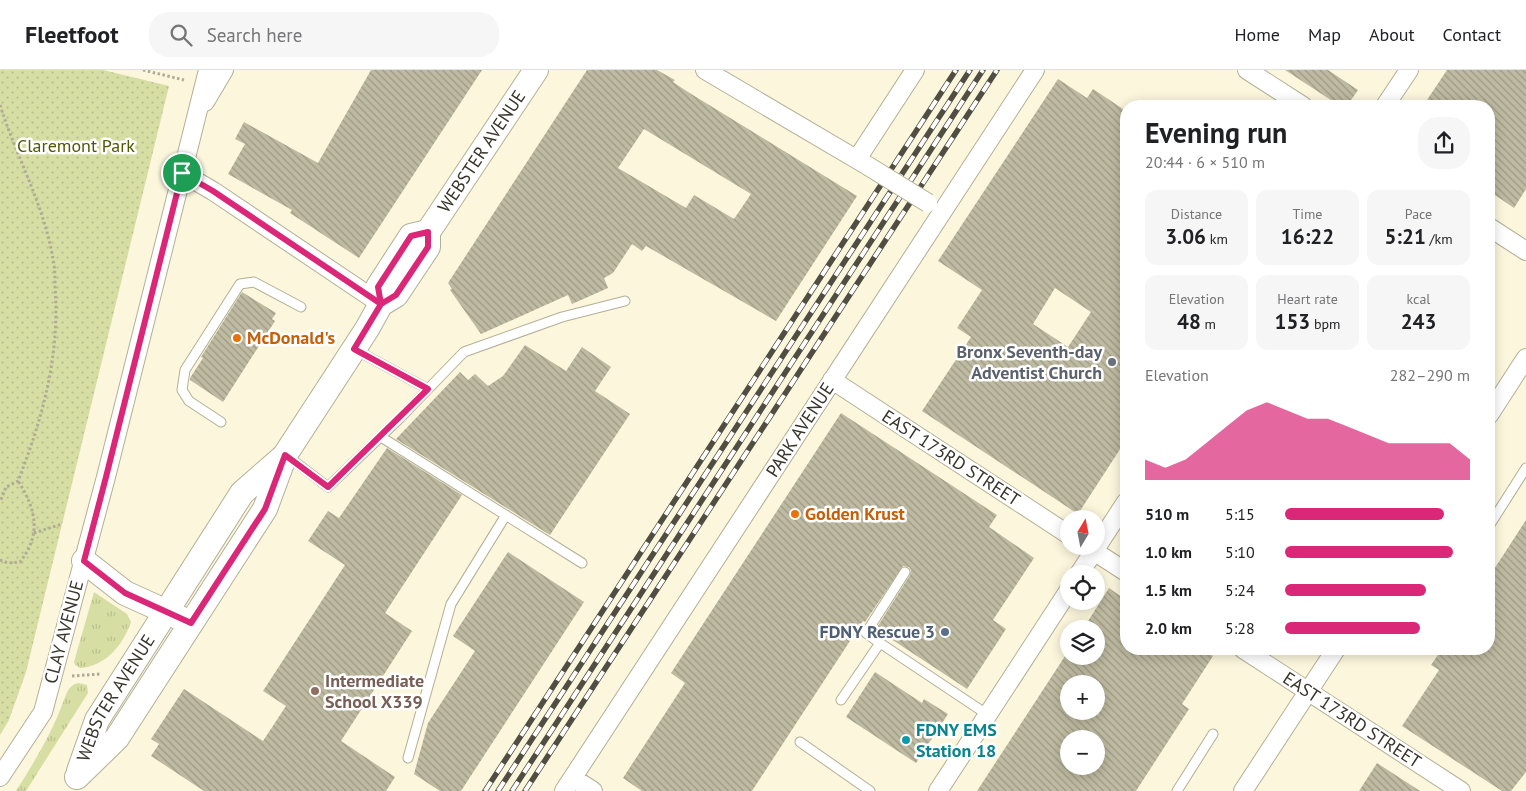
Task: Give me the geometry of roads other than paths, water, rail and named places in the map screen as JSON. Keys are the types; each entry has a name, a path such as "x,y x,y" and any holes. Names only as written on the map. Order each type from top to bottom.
{"main road":[{"name":"WEBSTER AVENUE","path":"72,784 118,738 265,509 285,455 381,304 378,287 387,272 411,236 428,232 536,70"},
{"name":"WEBSTER AVENUE","path":"72,784 97,720 242,494 285,455"},
{"path":"84,561 125,593 191,623"}],"street":[{"name":"CLAY AVENUE","path":"0,777 43,712 106,477 208,70"},
{"path":"196,117 224,70"},
{"path":"705,70 863,163 935,208"},
{"path":"863,163 915,70"},
{"name":"PARK AVENUE","path":"569,785 832,380 935,208 1035,70"},
{"path":"1247,70 1294,100"},
{"path":"1389,100 1409,70"},
{"path":"182,173 213,191 381,304"},
{"path":"1495,231 1526,251"},
{"path":"1495,406 1526,358"},
{"name":"EAST 173RD STREET","path":"832,380 1060,529"},
{"path":"1105,529 1120,510"},
{"path":"1099,555 1120,568"},
{"path":"938,791 1060,604"},
{"name":"EAST 173RD STREET","path":"1252,655 1461,791"},
{"path":"1243,791 1332,655"},
{"path":"569,785 593,791"}],"lane":[{"path":"221,422 188,401 182,390 185,370 240,284 254,282 301,307"},
{"path":"285,455 328,487 381,437 464,352 562,317 625,301"},
{"path":"354,349 428,389"},
{"path":"381,437 582,563"},
{"path":"1495,509 1526,468"},
{"path":"408,758 451,604 506,515"},
{"path":"905,572 866,633 988,715"},
{"path":"841,700 880,643"},
{"path":"1177,791 1214,734"},
{"path":"800,742 870,791"}],"railway":[{"path":"485,791 956,70"},
{"path":"498,791 970,70"},
{"path":"512,791 983,70"},
{"path":"525,791 997,70"}],"place":[{"name":"McDonald's","path":"237,338"},
{"name":"Bronx Seventh-day Adventist Church","path":"1112,362"},
{"name":"Golden Krust","path":"795,514"},
{"name":"FDNY Rescue 3","path":"945,632"},
{"name":"Intermediate School X339","path":"315,691"},
{"name":"FDNY EMS Station 18","path":"906,740"}],"park label":[{"name":"Claremont Park","path":"76,146"}]}
